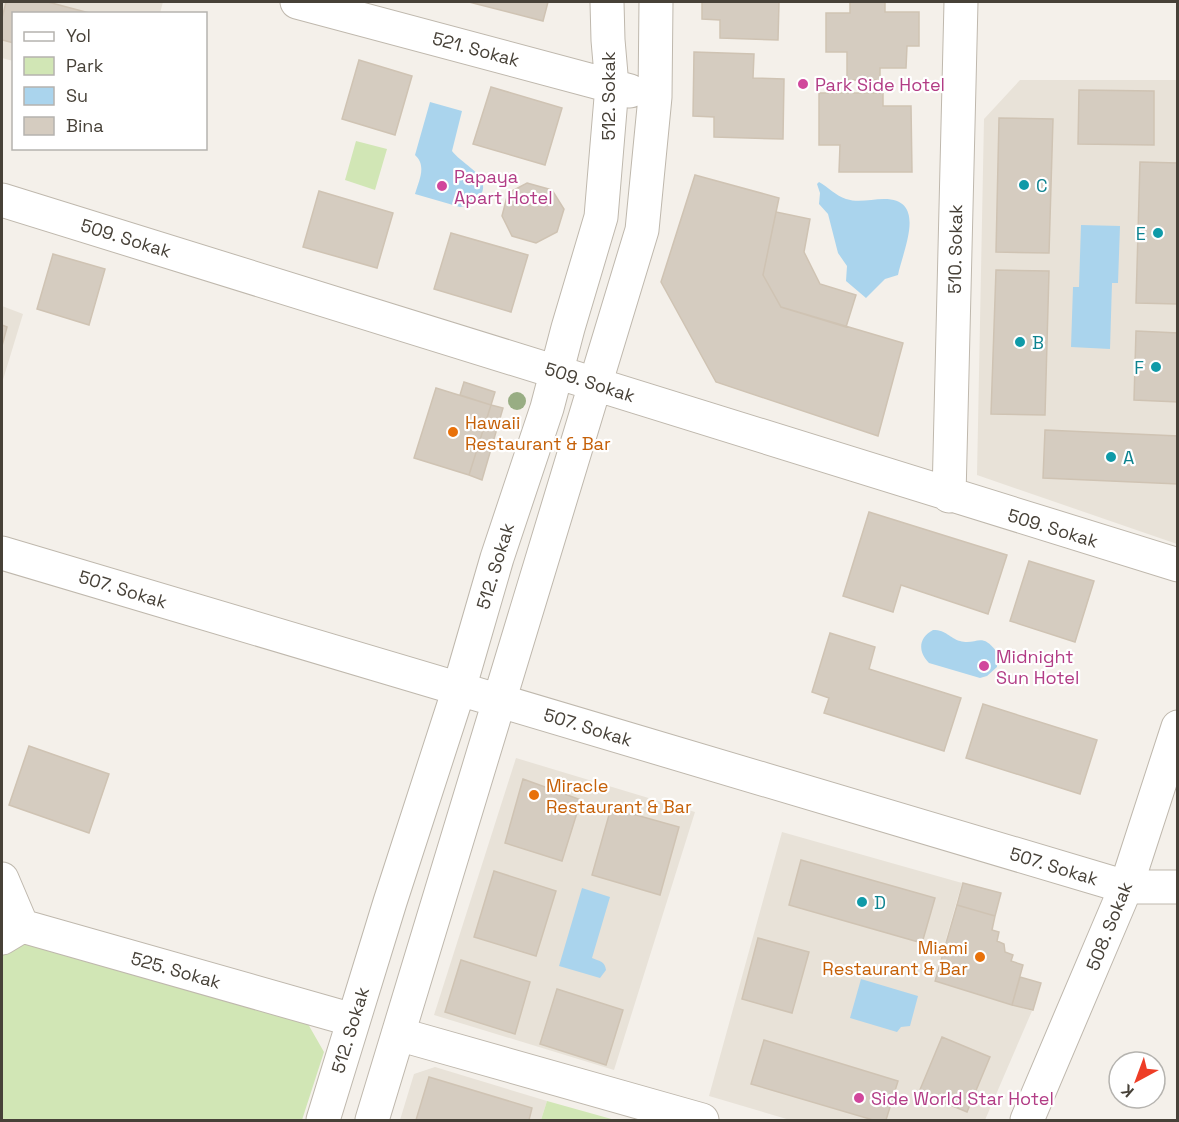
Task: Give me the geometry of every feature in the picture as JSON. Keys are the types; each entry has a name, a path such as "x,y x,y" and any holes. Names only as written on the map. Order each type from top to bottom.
{"street":[{"name":"521. Sokak","path":"297,2 655,97"},
{"name":"512. Sokak","path":"323,1120 459,688 496,558 547,408 601,217 612,86 608,40 608,2"},
{"path":"372,1120 642,230 655,97 656,2"},
{"name":"510. Sokak","path":"949,496 961,2"},
{"name":"509. Sokak","path":"2,200 557,371 949,496 1178,565"},
{"name":"507. Sokak","path":"2,553 1126,887 1178,887"},
{"name":"508. Sokak","path":"1027,1120 1126,887 1178,727"},
{"path":"2,879 12,932"},
{"name":"525. Sokak","path":"12,932 353,1020"},
{"path":"398,1034 702,1120"}],"shaded area":[{"path":"2,2 163,2 160,12 12,12 12,61 2,58"},
{"path":"1020,80 1177,80 1177,544 977,475 984,119"},
{"path":"2,306 23,314 2,383"},
{"path":"516,758 695,812 614,1070 434,1015"},
{"path":"782,832 962,883 934,981 1032,1011 985,1120 790,1120 709,1096"},
{"path":"435,1067 547,1101 541,1120 400,1120 414,1074"}],"green space":[{"path":"356,141 387,149 375,190 345,180"},
{"path":"25,940 308,1024 324,1052 302,1120 2,1120 2,955"},
{"path":"547,1101 615,1120 541,1120"}],"water":[{"path":"430,102 462,111 452,151 482,181 483,188 480,196 472,205 460,207 415,194 421,164 415,155"},
{"path":"819,182 846,199 897,201 905,207 909,216 907,240 898,275 885,279 866,298 846,281 847,266 838,253 828,214 819,204 820,193 817,184"},
{"path":"1081,225 1120,226 1118,283 1112,283 1110,349 1071,347 1073,287 1079,287"},
{"path":"933,630 942,631 960,641 982,640 986,642 996,651 997,667 987,676 980,678 929,663 921,650 921,645 924,637"},
{"path":"582,888 610,897 592,958 601,962 605,967 606,970 600,978 559,966"},
{"path":"861,979 918,996 910,1026 901,1027 897,1032 850,1018"}],"building":[{"path":"6,2 48,2 86,12 12,12 12,42 2,40 2,18"},
{"path":"469,2 548,2 543,21"},
{"path":"702,2 779,2 778,40 720,38 720,20 702,19"},
{"path":"850,2 885,2 885,12 919,12 919,46 907,46 906,68 880,68 880,80 847,80 847,52 826,52 826,13 850,13"},
{"path":"694,52 754,54 753,78 784,79 783,139 714,137 714,117 693,116"},
{"path":"359,60 412,76 395,135 342,119"},
{"path":"491,87 562,108 545,165 473,144"},
{"path":"1079,90 1154,91 1154,145 1078,144"},
{"path":"819,93 883,93 883,106 911,106 912,172 839,172 840,145 819,145"},
{"name":"C","path":"999,118 1053,119 1049,253 996,252"},
{"name":"E","path":"1140,162 1178,163 1178,304 1136,303"},
{"path":"695,175 779,198 763,275 781,307 903,343 878,436 716,382 661,282"},
{"path":"527,183 552,190 564,209 557,232 536,243 512,236 502,216 508,193"},
{"path":"319,191 393,213 377,268 303,247"},
{"path":"776,212 810,219 804,252 820,284 856,295 846,327 781,307 763,275"},
{"path":"451,233 528,255 511,312 434,289"},
{"path":"53,254 105,269 89,325 37,309"},
{"name":"B","path":"996,270 1049,271 1045,415 991,414"},
{"path":"2,325 7,327 2,346"},
{"name":"F","path":"1136,331 1178,333 1178,402 1134,400"},
{"path":"464,382 495,392 491,405 460,395"},
{"name":"Hawaii Restaurant & Bar","path":"436,388 491,405 469,475 414,458"},
{"path":"491,405 503,408 482,480 469,475"},
{"name":"A","path":"1045,430 1178,436 1178,484 1043,478"},
{"path":"869,512 1007,555 988,614 901,585 893,612 843,596"},
{"path":"1029,561 1094,581 1075,642 1010,621"},
{"path":"830,633 875,647 869,669 961,698 944,751 824,713 829,698 812,692"},
{"path":"983,704 1097,740 1080,794 966,758"},
{"path":"29,746 109,774 89,833 9,805"},
{"path":"523,779 581,800 562,861 505,843"},
{"path":"611,808 679,827 660,895 592,875"},
{"name":"D","path":"801,860 935,898 922,943 789,905"},
{"path":"494,871 556,891 536,956 474,937"},
{"path":"963,883 1001,893 995,916 957,905"},
{"path":"957,905 995,916 992,930 999,932 997,941 1004,944 1005,952 1013,955 1011,961 1023,965 1012,1005 935,981"},
{"path":"758,938 809,952 792,1013 742,999"},
{"path":"461,960 530,982 515,1034 445,1012"},
{"path":"1020,977 1041,983 1033,1010 1012,1005"},
{"path":"557,989 623,1010 606,1065 540,1044"},
{"path":"942,1037 990,1057 967,1112 919,1092"},
{"path":"764,1040 898,1081 886,1120 873,1120 751,1084"},
{"path":"429,1077 532,1108 529,1120 416,1120"}],"place":[{"name":"Park Side Hotel","path":"803,84"},
{"name":"C","path":"1024,185"},
{"name":"Papaya Apart Hotel","path":"442,186"},
{"name":"E","path":"1158,233"},
{"name":"B","path":"1020,342"},
{"name":"F","path":"1156,367"},
{"name":"Hawaii Restaurant & Bar","path":"453,432"},
{"name":"A","path":"1111,457"},
{"name":"Midnight Sun Hotel","path":"984,666"},
{"name":"Miracle Restaurant & Bar","path":"534,795"},
{"name":"D","path":"862,902"},
{"name":"Miami Restaurant & Bar","path":"980,957"},
{"name":"Side World Star Hotel","path":"859,1098"}]}
